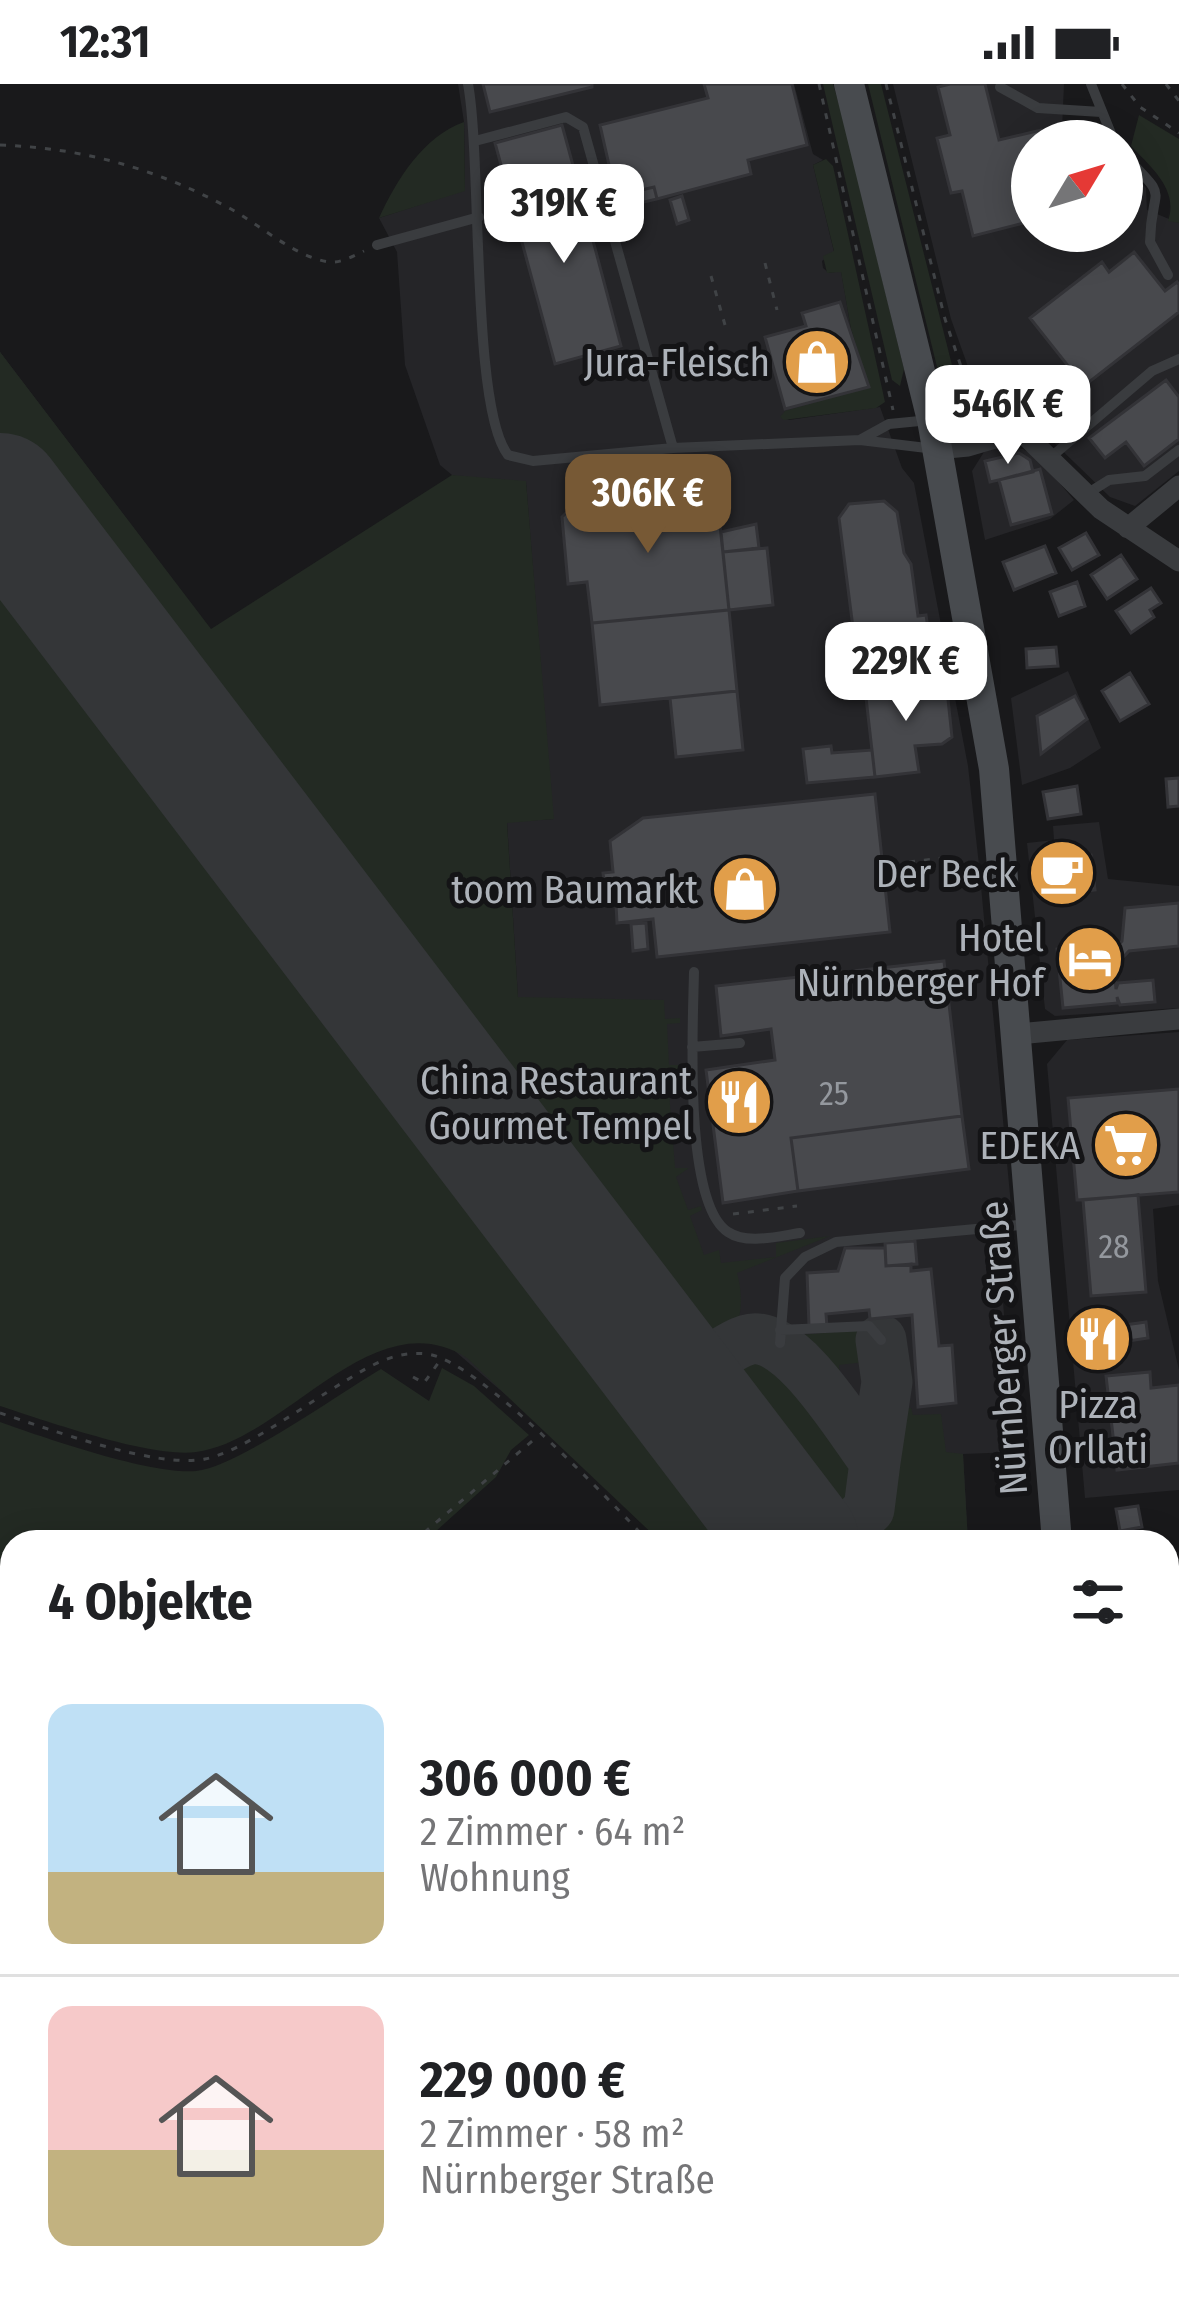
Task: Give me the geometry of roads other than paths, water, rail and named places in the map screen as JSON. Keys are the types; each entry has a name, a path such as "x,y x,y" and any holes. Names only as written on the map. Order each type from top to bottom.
{"main road":[{"name":"Nürnberger Straße","path":"849,84 935,434 994,770 1056,1530"}],"street":[{"path":"935,434 982,423 1017,431 1051,457 1084,495 1179,561"},
{"path":"1129,528 1179,486"},
{"path":"1018,1034 1179,1019"}],"lane":[{"path":"468,84 488,365 503,450 521,461 935,434"},
{"path":"1091,84 1105,120"},
{"path":"1000,87 1038,108 1101,112"},
{"path":"475,141 553,119 579,121 588,139 673,448"},
{"path":"1143,176 1156,190 1159,203 1150,242 1168,275"},
{"path":"377,245 478,217"},
{"path":"1051,457 1152,371 1179,359"},
{"path":"1017,431 1029,403"},
{"path":"860,440 889,424 935,434"},
{"path":"1084,495 1109,479 1145,476 1179,451"},
{"path":"694,972 695,1127 702,1178 714,1216 731,1235 742,1238 800,1234"},
{"path":"692,1047 740,1043"},
{"path":"881,1340 869,1326 780,1337 785,1278 817,1250 856,1238 1034,1224"}],"place":[{"name":"Jura-Fleisch","path":"817,362"},
{"name":"Der Beck","path":"1062,873"},
{"name":"toom Baumarkt","path":"745,889"},
{"name":"Hotel Nürnberger Hof","path":"1090,959"},
{"name":"China Restaurant Gourmet Tempel","path":"739,1102"},
{"name":"EDEKA","path":"1126,1145"},
{"name":"Pizza Orllati","path":"1098,1339"}]}
